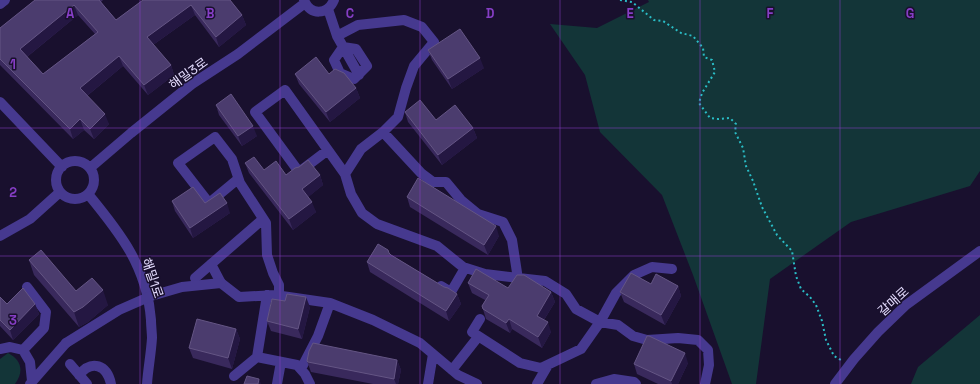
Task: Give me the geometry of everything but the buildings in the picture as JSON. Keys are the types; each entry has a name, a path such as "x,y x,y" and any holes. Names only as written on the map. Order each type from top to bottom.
{"street":[{"path":"0,4 5,0"},
{"path":"305,1 308,7 317,12 328,10 334,0"},
{"name":"해밀3로","path":"90,168 192,84 238,54 305,1"},
{"path":"328,10 337,36 359,75 354,79 340,72 334,60 343,47"},
{"path":"337,36 358,25 404,20 422,27 434,42 414,66 398,117 383,132 361,149 345,174"},
{"path":"328,150 300,172 255,112 285,90 328,150 345,174 351,194 362,213 377,224 436,246 463,268 485,274 545,281 566,294 576,309 600,322 618,325 633,336 647,340 678,338 698,340 708,350 710,365 705,384"},
{"path":"0,102 62,167"},
{"path":"383,132 421,172 433,182 446,182 461,200 478,214 503,222 512,240 518,279"},
{"path":"238,179 209,203 178,163 215,136 232,159 240,183 266,223 267,255 279,285 279,295"},
{"path":"79,162 90,168 94,179 94,184 92,190 84,197 79,199 69,198 57,188 56,176 58,171 67,163 79,162"},
{"path":"0,236 30,219 60,192"},
{"name":"해밀1로","path":"88,194 112,224 129,249 144,283 150,307 152,338 147,384"},
{"path":"195,278 263,219"},
{"name":"갈매로","path":"835,384 878,332 906,305 980,251"},
{"path":"211,264 220,283 239,297 279,295 330,303 373,320 420,343 458,376 476,384"},
{"path":"431,280 451,292 465,268"},
{"path":"480,319 472,332 478,337 520,363 541,368 581,349 600,322 616,293 634,275 652,268 672,269"},
{"path":"31,383 66,343 119,310 151,296 182,287 220,283"},
{"path":"23,350 44,328 46,312 27,287"},
{"path":"234,376 257,358 267,295"},
{"path":"301,369 318,336 330,303"},
{"path":"452,370 478,337"},
{"path":"0,349 10,347 23,350 30,362 31,383"},
{"path":"428,384 433,354"},
{"path":"257,358 297,365 306,374 310,384"},
{"path":"277,384 281,362"},
{"path":"70,364 87,384"},
{"path":"79,376 83,370 90,366 97,365 101,367 110,377 111,384"},
{"path":"537,384 548,365"},
{"path":"596,384 614,379 634,382 636,384"}],"path":[{"path":"620,0 632,2 654,20 663,21 681,33 693,36 703,48 704,57 712,60 715,72 702,93 699,103 710,118 730,118 736,124 735,132 743,148 746,166 762,207 777,234 792,251 796,276 801,289 816,305 822,321 826,340 834,356 850,364"}],"green space":[{"path":"648,0 980,0 980,171 970,186 851,222 770,279 756,384 732,384 693,275 662,195 600,132 585,75 550,24 597,28 649,2"},
{"path":"980,315 980,384 911,384 918,367"},
{"path":"8,353 19,363 20,375 15,384 0,384 0,359"}]}
